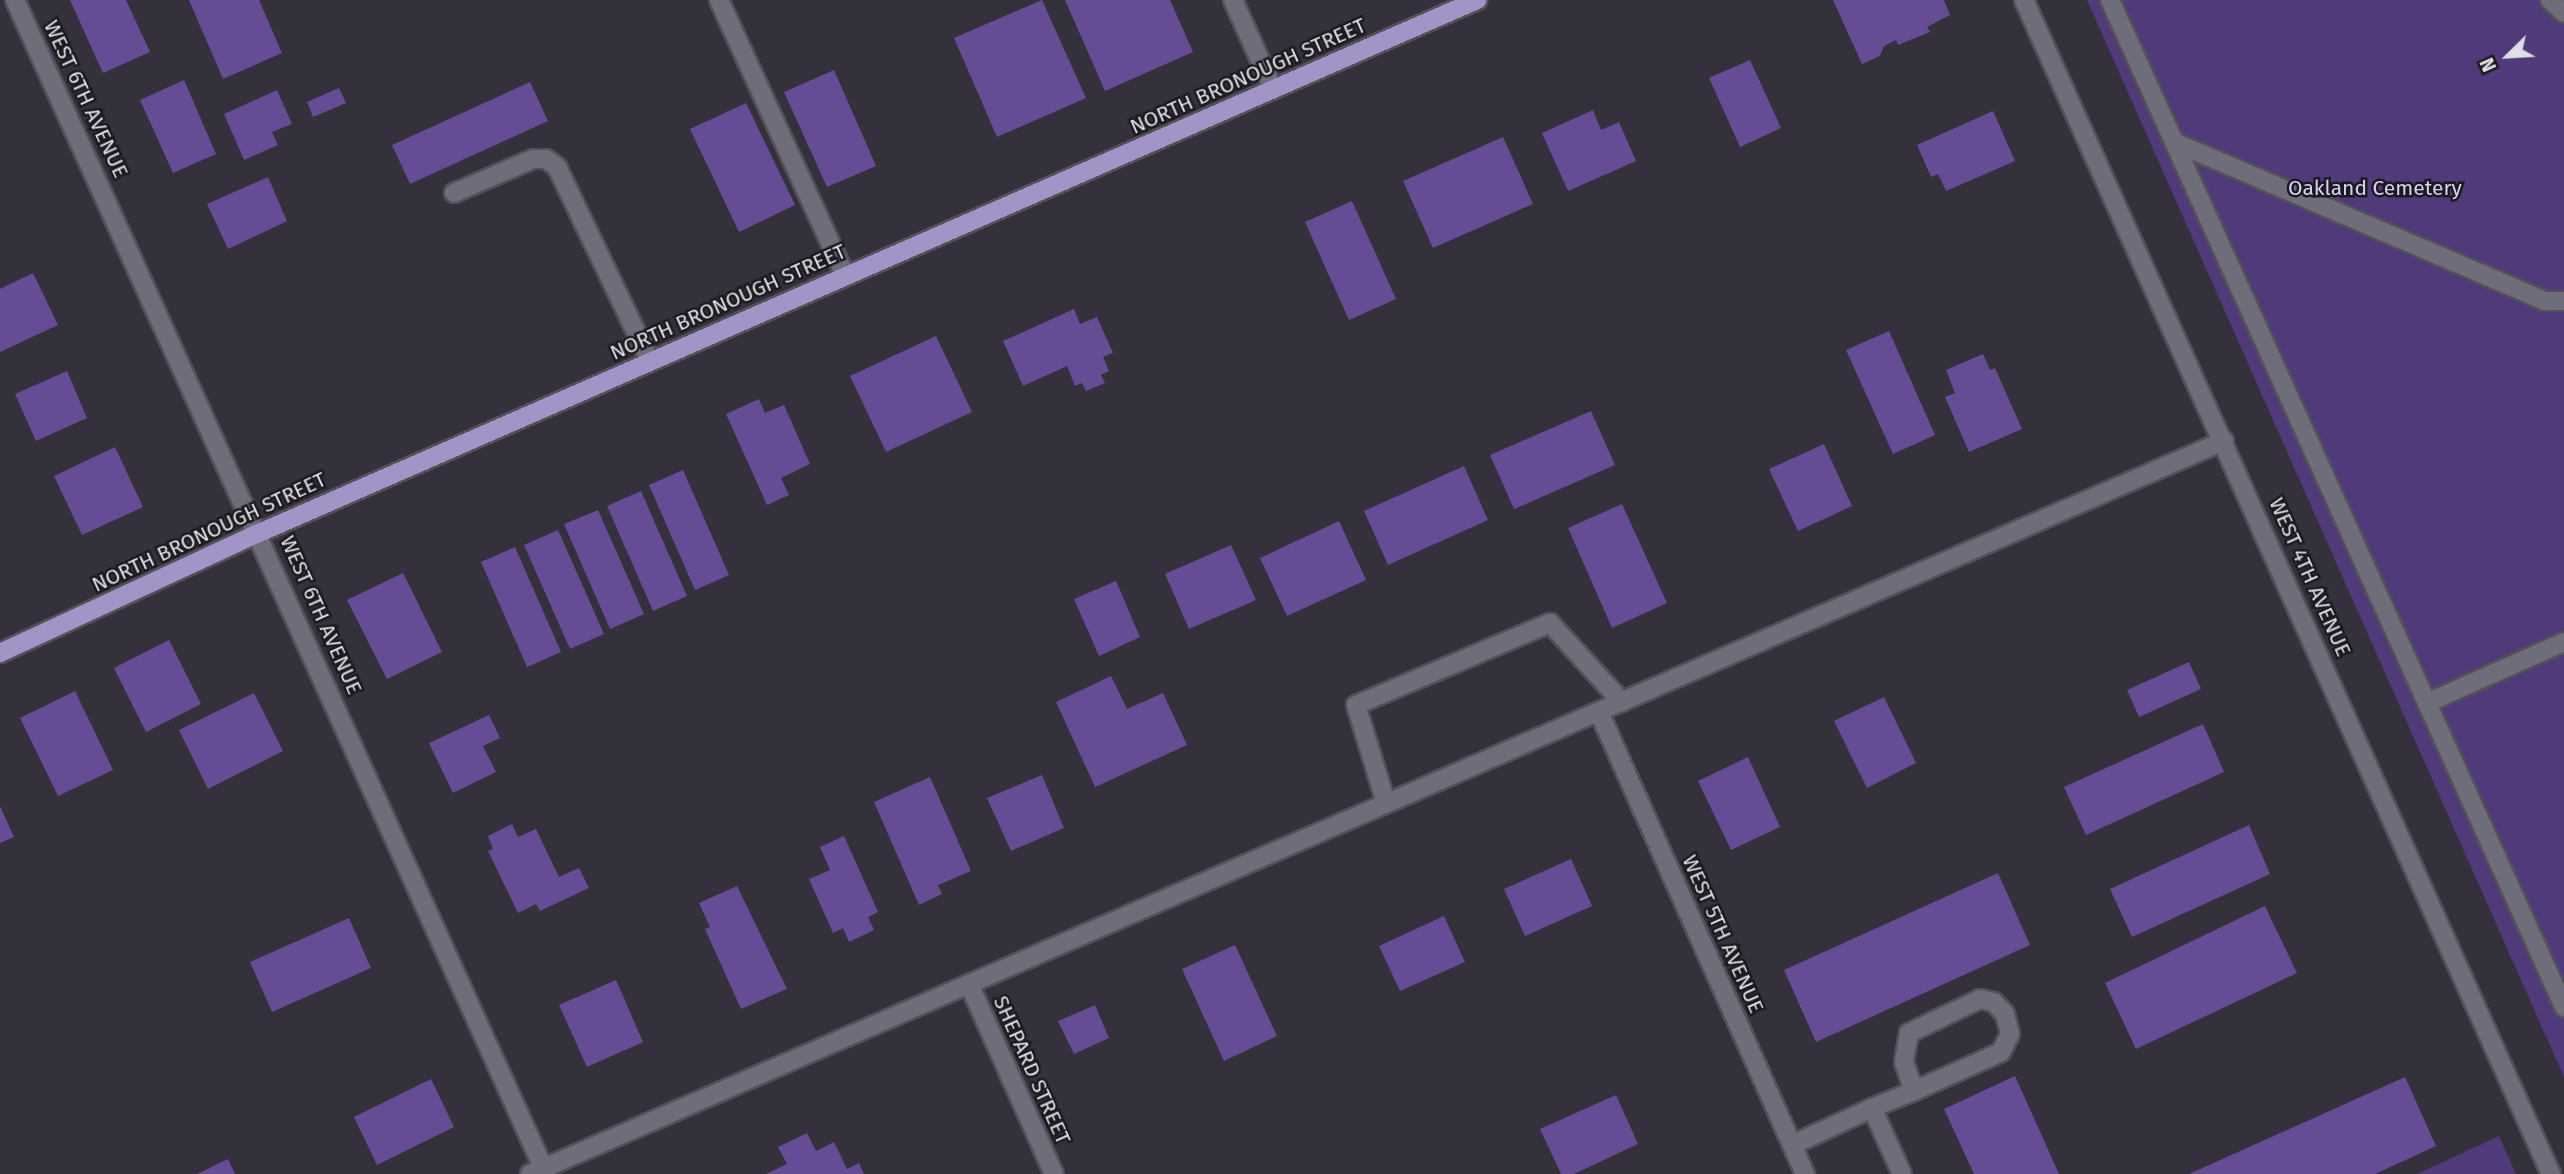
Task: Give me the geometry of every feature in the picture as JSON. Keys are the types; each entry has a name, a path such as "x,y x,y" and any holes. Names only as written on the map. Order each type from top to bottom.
{"main road":[{"name":"NORTH BRONOUGH STREET","path":"0,653 259,533 1478,0"}],"street":[{"name":"WEST 6TH AVENUE","path":"15,0 259,533 540,1172"},
{"path":"719,0 845,275"},
{"path":"1233,0 1273,89"},
{"name":"WEST 4TH AVENUE","path":"2024,0 2551,1174"},
{"path":"2110,0 2564,1007"},
{"path":"2550,0 2564,13"},
{"path":"2174,142 2545,301 2564,301"},
{"path":"454,193 533,159 546,159 557,167 650,361"},
{"path":"540,1172 2224,441"},
{"path":"1387,803 1356,705 1550,623 1622,702"},
{"path":"2427,703 2564,642"},
{"name":"WEST 5TH AVENUE","path":"1598,712 1805,1174"},
{"name":"SHEPARD STREET","path":"969,984 1054,1174"},
{"path":"1792,1145 1872,1108 1914,1091 2001,1052 2010,1034 2005,1014 1994,1002 1980,999 1909,1033 1904,1062 1914,1091"},
{"path":"1872,1108 1902,1174"}],"green space":[{"name":"Oakland Cemetery","path":"2087,0 2564,0 2564,1077"},
{"path":"2499,1136 2516,1174 2417,1174"}],"building":[{"path":"70,0 126,0 150,52 103,73"},
{"path":"189,0 259,0 282,53 223,79"},
{"path":"1042,0 1086,98 997,137 954,38"},
{"path":"1065,0 1170,0 1193,52 1105,91"},
{"path":"1833,0 1944,0 1950,15 1927,27 1930,32 1898,45 1896,40 1884,46 1880,56 1862,64"},
{"path":"1750,60 1781,128 1740,147 1709,78"},
{"path":"834,70 876,166 827,187 784,92"},
{"path":"184,80 216,154 173,173 140,100"},
{"path":"530,82 548,121 410,184 392,145"},
{"path":"339,88 346,103 313,117 307,102"},
{"path":"277,90 292,124 272,132 278,145 244,160 224,114"},
{"path":"746,103 795,205 739,232 690,129"},
{"path":"1593,110 1601,130 1619,122 1636,161 1568,191 1542,133"},
{"path":"1993,111 2015,161 1946,191 1938,174 1931,177 1917,145"},
{"path":"1503,137 1533,204 1433,248 1403,181"},
{"path":"268,177 287,221 228,249 207,204"},
{"path":"1352,201 1396,299 1349,320 1305,222"},
{"path":"33,273 58,325 0,352 0,289"},
{"path":"1074,309 1080,324 1097,317 1113,353 1103,357 1109,371 1101,375 1105,383 1086,391 1082,383 1075,386 1067,366 1023,386 1003,341"},
{"path":"1889,331 1935,435 1893,454 1846,350"},
{"path":"936,336 972,412 886,452 850,376"},
{"path":"1983,354 1990,370 1995,368 2022,429 1969,452 1945,397 1955,393 1946,370"},
{"path":"67,371 87,418 36,441 15,394"},
{"path":"759,399 765,413 784,405 810,464 781,478 789,495 767,505 726,414"},
{"path":"1591,411 1615,465 1514,509 1490,455"},
{"path":"1824,444 1852,506 1798,531 1769,469"},
{"path":"115,447 143,507 82,535 54,476"},
{"path":"1464,466 1488,520 1388,565 1364,511"},
{"path":"683,470 729,575 695,590 649,485"},
{"path":"641,491 687,596 653,611 607,506"},
{"path":"1622,504 1667,603 1612,628 1568,528"},
{"path":"598,510 644,614 610,629 564,524"},
{"path":"1339,521 1366,580 1287,616 1260,558"},
{"path":"558,530 604,634 570,649 524,545"},
{"path":"1231,545 1256,600 1189,629 1165,574"},
{"path":"515,547 561,652 527,667 481,562"},
{"path":"403,573 442,652 387,679 347,600"},
{"path":"1116,581 1140,637 1099,656 1074,599"},
{"path":"169,640 201,704 146,732 114,668"},
{"path":"2189,662 2201,689 2139,717 2127,690"},
{"path":"1111,676 1127,709 1163,693 1187,745 1095,787 1056,702"},
{"path":"75,691 113,770 58,796 20,718"},
{"path":"254,693 283,751 208,789 179,730"},
{"path":"1884,697 1916,763 1867,788 1834,721"},
{"path":"489,715 500,738 483,746 496,772 453,793 429,743"},
{"path":"2203,724 2224,772 2086,835 2064,787"},
{"path":"1748,757 1780,827 1731,850 1698,781"},
{"path":"1042,775 1064,828 1011,851 987,798"},
{"path":"930,777 971,871 938,885 942,894 919,905 874,802"},
{"path":"0,806 14,837 0,843"},
{"path":"512,824 518,837 536,829 559,877 579,868 589,888 540,911 536,904 518,913 488,851 493,849 488,836"},
{"path":"2249,825 2270,874 2132,937 2110,889"},
{"path":"844,836 878,912 868,917 874,930 849,942 843,928 833,933 809,879 830,870 820,847"},
{"path":"1571,859 1592,906 1525,936 1504,889"},
{"path":"1998,873 2030,945 1816,1042 1784,970"},
{"path":"737,886 787,989 741,1009 705,929 710,927 699,903"},
{"path":"2265,906 2297,973 2136,1049 2105,983"},
{"path":"1444,916 1465,962 1400,991 1379,946"},
{"path":"349,918 371,968 272,1012 250,962"},
{"path":"1235,945 1277,1036 1224,1061 1182,969"},
{"path":"616,980 643,1042 587,1067 559,1005"},
{"path":"1095,1005 1109,1038 1074,1054 1058,1021"},
{"path":"2015,1076 2059,1174 1974,1174 1944,1109"},
{"path":"2405,1077 2436,1146 2375,1174 2189,1174"},
{"path":"431,1079 454,1127 377,1165 354,1117"},
{"path":"1616,1095 1638,1144 1574,1174 1561,1174 1540,1129"},
{"path":"807,1133 816,1151 834,1142 847,1169 859,1163 864,1174 766,1174 787,1164 778,1147"},
{"path":"228,1159 235,1174 197,1174"}]}
